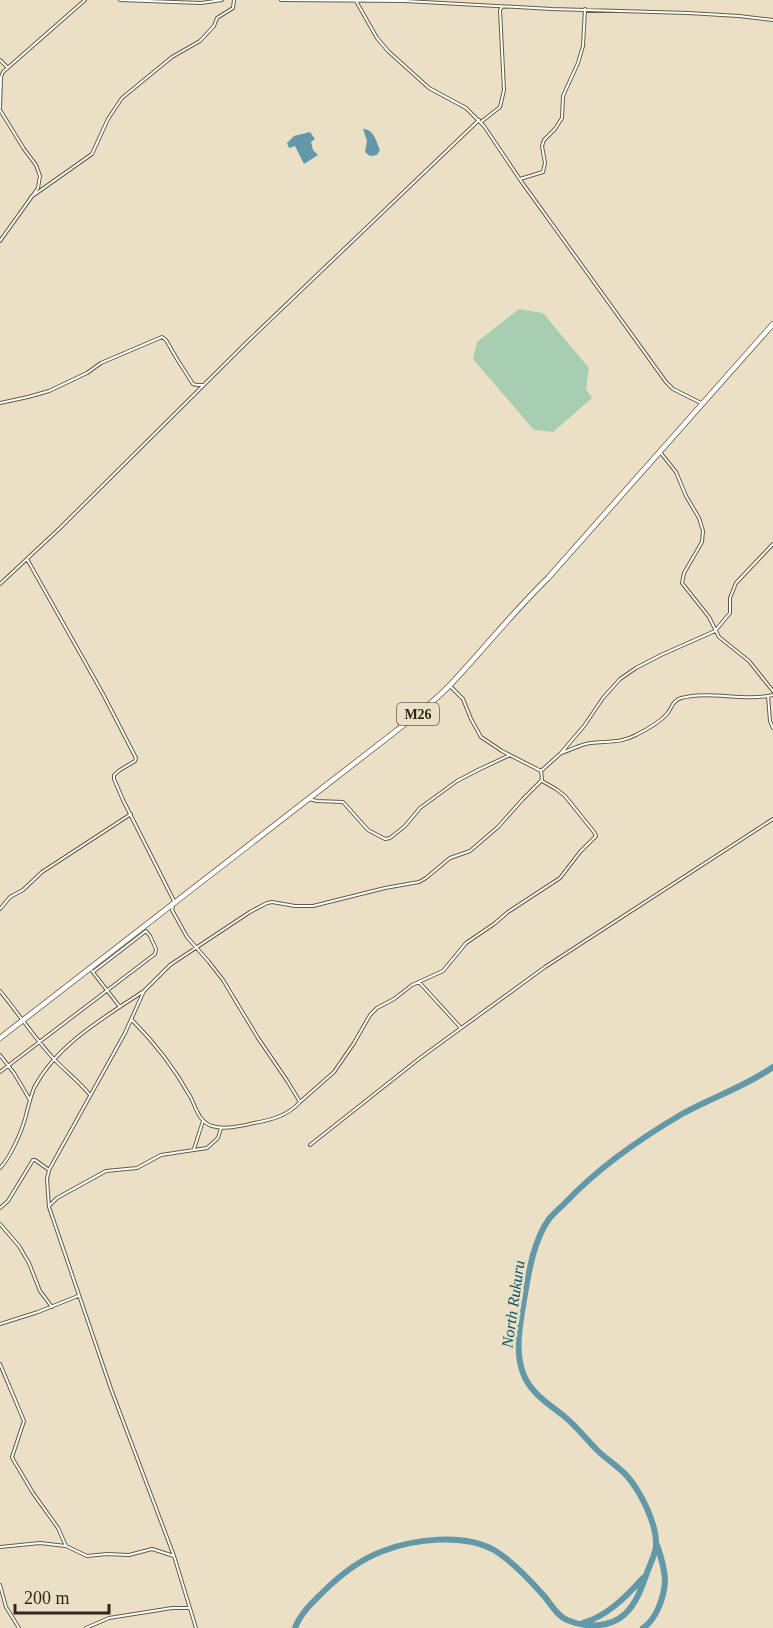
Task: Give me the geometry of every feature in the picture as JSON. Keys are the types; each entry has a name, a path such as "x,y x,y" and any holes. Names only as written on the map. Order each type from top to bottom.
{"main road":[{"name":"M26","path":"0,1038 22,1019 91,970 174,901 309,799 450,686 773,324"}],"street":[{"path":"0,241 38,188 40,181 39,170 0,109 1,77 7,67 85,0"},
{"path":"120,0 192,3 222,0"},
{"path":"31,197 92,154 108,119 122,98 172,57 201,39 214,26 217,18 233,8 234,0"},
{"path":"281,0 405,1 697,13 773,20"},
{"path":"356,1 388,51 429,88 466,108 480,121 666,382 673,389 701,404"},
{"path":"0,584 480,121 500,107 504,90 500,10 503,6"},
{"path":"520,179 543,172 545,163 542,146 544,140 562,118 563,96 583,46 585,9"},
{"path":"0,60 7,67"},
{"path":"0,404 49,391 101,363 162,337 194,384 204,385"},
{"path":"561,753 588,743 625,740 635,736 663,718 674,702 680,698 712,695 752,698 773,693 748,661 715,631 709,617 681,580 702,542 703,531 676,471 660,452"},
{"path":"541,771 561,753 620,679 654,659 715,631 730,613 730,598 736,583 773,544"},
{"path":"27,559 104,694 136,758 114,775 123,800 174,901 172,910 185,934 223,980 300,1102"},
{"path":"450,686 463,699 481,737 541,771"},
{"path":"768,696 770,721 773,728"},
{"path":"309,799 343,802 368,830 383,838 390,838 420,808 458,781 510,755"},
{"path":"541,771 542,781"},
{"path":"0,1168 8,1158 23,1126 34,1089 54,1059 86,1032 144,991 165,970 250,912 267,903 313,906 385,888 420,882 450,858 470,850 498,828 542,781"},
{"path":"132,1020 157,1046 203,1120 212,1126 221,1128 278,1118 296,1107 334,1072 370,1015 405,989 443,971 463,946 508,912 560,878 596,836 565,796 542,781"},
{"path":"0,909 10,897 23,890 42,872 131,814"},
{"path":"310,1145 389,1082 544,967 773,819"},
{"path":"0,1072 40,1043 107,990 154,954 156,950 146,931 91,970 107,990 120,1007"},
{"path":"419,982 461,1028"},
{"path":"0,991 40,1043 90,1095"},
{"path":"144,991 132,1020 49,1170 47,1179 49,1207 111,1389 174,1556 196,1628"},
{"path":"0,1056 14,1073 30,1100"},
{"path":"193,1150 203,1120"},
{"path":"49,1207 57,1198 106,1171 137,1168 161,1155 207,1148 218,1138 221,1128"},
{"path":"0,1208 8,1201 33,1160 49,1170"},
{"path":"0,1224 19,1246 29,1263 40,1291 52,1307"},
{"path":"0,1324 78,1296"},
{"path":"0,1364 24,1422 12,1457 33,1493 58,1528 66,1546"},
{"path":"0,1547 40,1543 66,1546 87,1556 129,1555 152,1549 174,1556"},
{"path":"0,1586 6,1607 19,1628"},
{"path":"86,1628 109,1618 172,1608 189,1608"}],"green space":[{"path":"519,309 543,313 589,368 586,389 592,398 553,432 534,430 473,359 477,342"}],"water":[{"path":"363,129 370,131 374,136 380,150 377,155 370,156 365,152 367,141"},
{"path":"310,132 315,139 311,142 313,150 318,155 304,164 295,146 289,148 287,143 294,136"}],"waterway":[{"name":"North Rukuru","path":"295,1628 303,1613 314,1601 336,1580 359,1563 395,1547 439,1540 468,1541 494,1550 520,1571 557,1613 567,1620 598,1625 612,1622 625,1614 639,1593 655,1553 653,1526 642,1498 627,1476 541,1398 526,1380 520,1364 519,1334 533,1255 539,1236 549,1219 606,1166 636,1143 682,1114 773,1067"},
{"name":"North Rukuru","path":"643,1628 652,1620 664,1588 664,1568 657,1545"},
{"name":"North Rukuru","path":"583,1623 608,1611 643,1578"}]}
